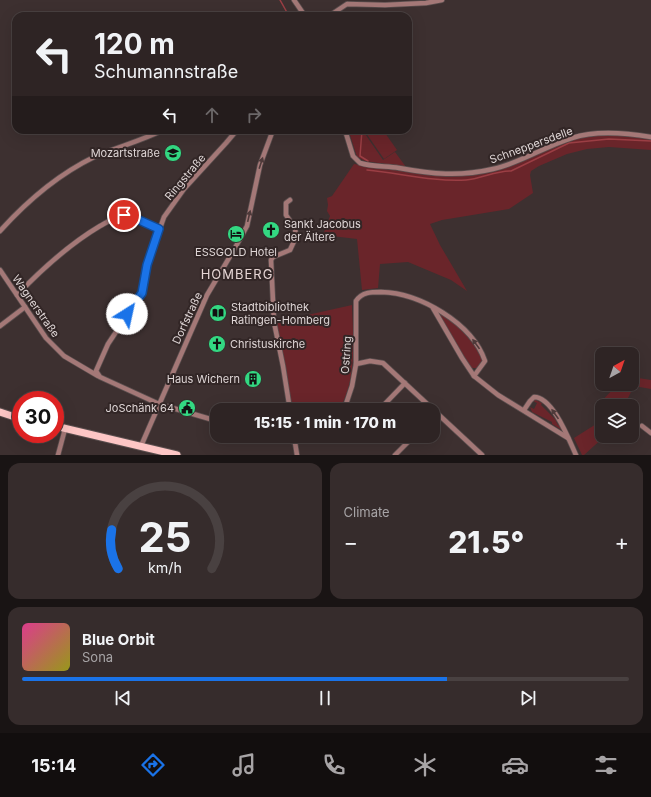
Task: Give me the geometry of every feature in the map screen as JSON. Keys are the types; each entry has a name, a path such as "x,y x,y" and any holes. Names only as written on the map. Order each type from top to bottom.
{"main road":[{"path":"0,412 12,416"},
{"path":"65,429 177,455"}],"street":[{"path":"294,0 302,12"},
{"path":"334,12 346,2 385,5 426,3 442,0"},
{"path":"0,231 35,195 61,175 95,157 155,134"},
{"name":"Ringstraße","path":"100,377 96,371 108,344 142,293 147,265 164,217 184,189 234,134"},
{"name":"Dorfstraße","path":"141,446 207,295 247,226 260,165 272,134"},
{"name":"Schneppersdelle","path":"346,134 353,156 360,163 444,175 466,174 495,169 520,160 560,142 588,135 607,134 651,137"},
{"path":"289,403 274,322 270,260 273,257 290,250 296,237 295,228 286,215 286,203 290,200"},
{"path":"17,295 58,255 85,235 111,220 128,215 159,229"},
{"name":"Wagnerstraße","path":"0,270 46,338 64,356 100,377"},
{"name":"Ostring","path":"346,403 356,364 356,301 363,294 388,292 400,293 433,308"},
{"path":"0,326 25,308"},
{"path":"433,308 441,310 459,324 473,339 484,356 485,360 483,365 474,376"},
{"path":"433,308 474,376 498,395 568,438"},
{"path":"356,364 370,360 383,363 423,403"},
{"path":"100,377 159,404 210,419"},
{"path":"386,403 405,384"},
{"path":"524,410 534,397 543,401 555,413 576,455"},
{"path":"440,419 482,455"},
{"path":"642,426 651,432"},
{"path":"58,455 65,429"},
{"path":"294,443 297,455"},
{"path":"395,455 407,443"}],"shaded area":[{"path":"350,134 365,134 383,160 395,152 406,167 365,161 357,157"},
{"path":"367,134 386,134 397,150 384,159"},
{"path":"607,135 651,138 651,150 609,147 587,149 567,154 531,171 530,175 533,193 509,209 442,220 430,224 440,245 467,291 451,280 408,262 380,264 378,288 362,290 357,239 323,235 330,216 327,211 327,198 332,196 354,164 425,174 478,173 567,141 590,136"},
{"path":"352,305 352,367 343,402 292,403 276,322"},
{"path":"438,312 457,325 482,356 483,362 477,368 471,368 468,366"},
{"path":"639,378 651,380 651,389 639,387"},
{"path":"611,391 632,391 628,399 604,399"},
{"path":"534,399 542,403 541,405 555,419 563,431 552,424 552,422 532,412 530,407 534,409 537,403 533,401"},
{"path":"595,425 595,443 597,443 584,455 582,455 574,438"}],"waterway":[{"path":"280,0 287,12"},
{"path":"362,134 360,156 368,161"},
{"path":"367,170 429,179 466,180 511,171 569,143 609,139 651,141"}],"place":[{"name":"Mozartstraße","path":"173,153"},
{"name":"Sankt Jacobus der Ältere","path":"271,230"},
{"name":"ESSGOLD Hotel","path":"236,234"},
{"name":"Stadtbibliothek Ratingen-Homberg","path":"218,313"},
{"name":"Christuskirche","path":"217,344"},
{"name":"Haus Wichern","path":"253,379"},
{"name":"JoSchänk 64","path":"187,408"}],"district":[{"name":"HOMBERG","path":"237,274"}],"route":[{"path":"124,215 128,215 159,229 147,265 142,293 127,314"}]}
